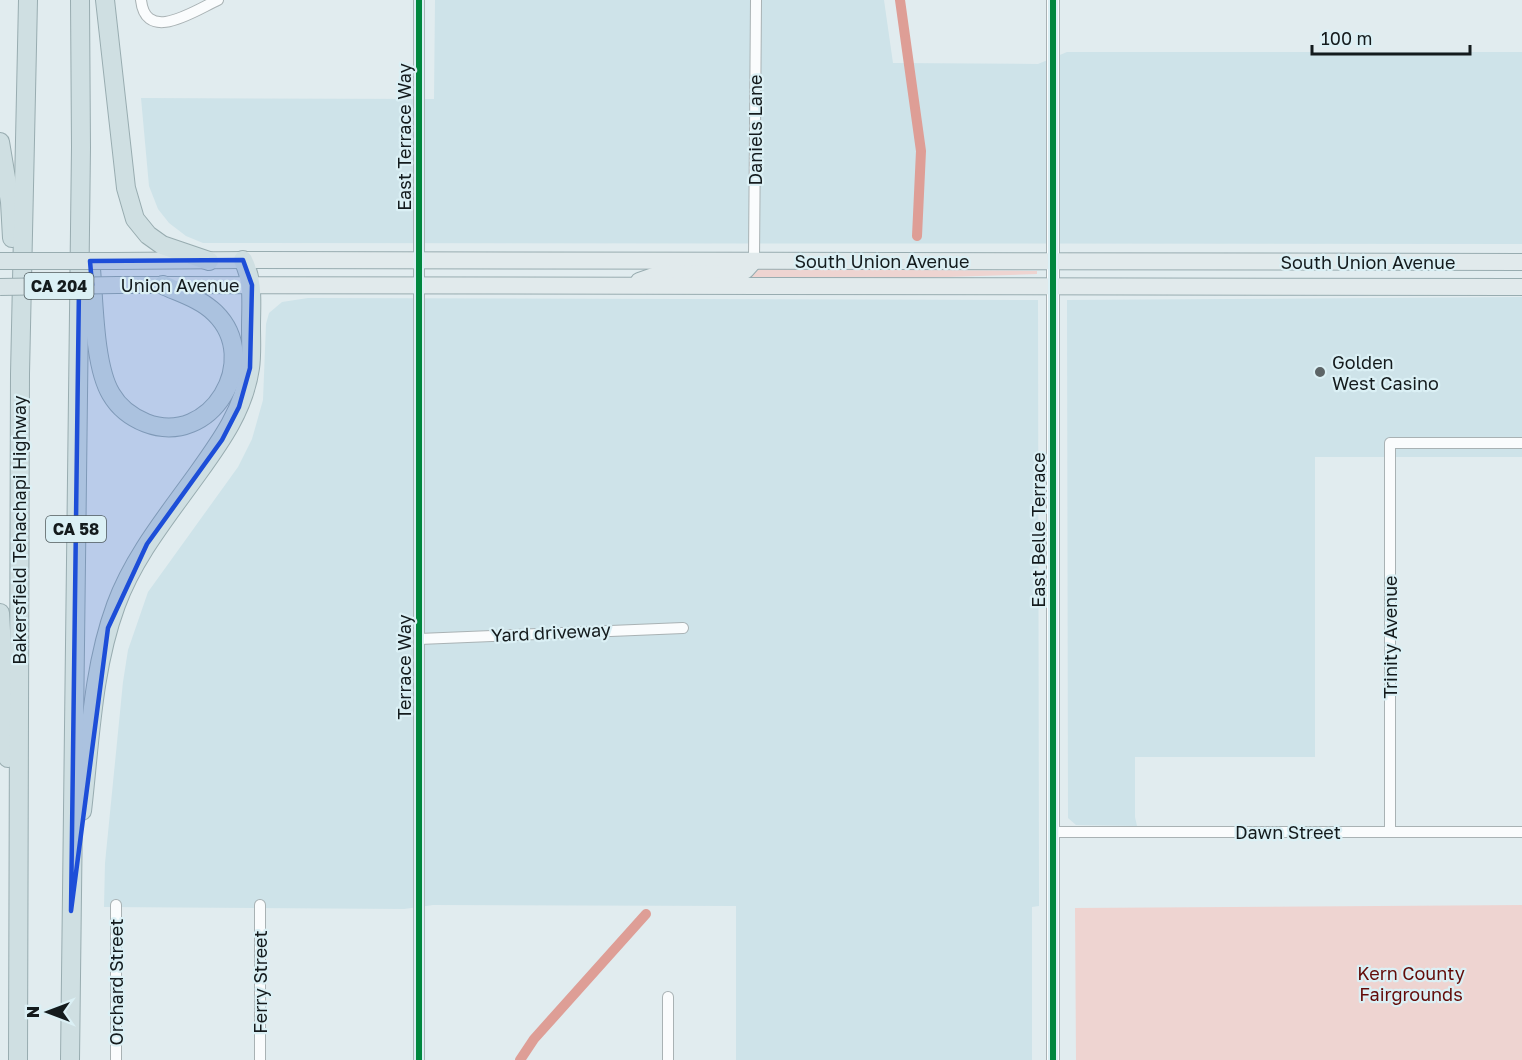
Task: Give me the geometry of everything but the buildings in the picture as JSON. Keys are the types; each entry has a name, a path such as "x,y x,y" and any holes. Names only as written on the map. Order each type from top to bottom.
{"highway":[{"name":"Bakersfield Tehachapi Highway","path":"18,1060 20,374 28,0"},
{"name":"CA 58","path":"70,1060 81,147 80,0"},
{"path":"105,0 126,188 135,219 148,235 162,245 209,261"},
{"path":"0,142 10,202 20,374"},
{"path":"81,147 94,307 103,375 111,394 130,416 151,425 183,426 205,416 223,396 233,373 233,354 228,333 216,314 196,300 163,285"},
{"path":"71,911 98,681 108,628 130,572 147,544 222,440 239,407 250,368 252,285 243,260"},
{"name":"Union Avenue","path":"0,261 243,260"},
{"name":"Union Avenue","path":"0,287 163,285"},
{"path":"0,613 18,904"}],"main road":[{"name":"South Union Avenue","path":"243,260 419,274 630,286 1522,287"},
{"name":"South Union Avenue","path":"252,285 419,274 754,261 1522,262"},
{"path":"630,286 659,274 740,273 754,261"},
{"name":"Union Avenue","path":"163,285 252,285"}],"street":[{"path":"141,0 145,14 159,23 187,16 219,0"},
{"name":"East Terrace Way","path":"419,0 419,274"},
{"name":"Daniels Lane","path":"754,261 756,0"},
{"name":"East Belle Terrace","path":"1053,0 1053,1060"},
{"name":"Terrace Way","path":"419,274 419,1060"},
{"name":"Trinity Avenue","path":"1390,832 1389,443 1522,443"},
{"name":"Yard driveway","path":"419,639 683,628"},
{"name":"Dawn Street","path":"1053,831 1522,832"},
{"name":"Orchard Street","path":"116,905 116,1060"},
{"name":"Ferry Street","path":"260,905 260,1060"},
{"path":"668,997 668,1060"}],"highlighted area":[{"path":"243,260 252,285 250,368 239,407 222,440 147,544 108,628 71,911 79,286 92,285 90,261"}],"shaded area":[{"path":"435,0 884,0 893,63 1038,64 1067,52 1522,52 1522,244 203,243 186,236 169,223 158,209 149,186 141,98 434,99"},
{"path":"1522,297 1522,457 1315,457 1315,757 1135,757 1137,826 1076,825 1068,818 1067,300"},
{"path":"308,298 1038,300 1039,906 1032,907 1032,1060 736,1060 736,906 433,905 404,909 104,907 105,863 128,650 148,592 238,467 252,439 263,400 266,324 269,313 282,302"}],"green space":[{"path":"760,269 1037,271 1037,274 885,279 728,277 748,275"},
{"name":"Kern County Fairgrounds","path":"1522,905 1522,1060 1076,1060 1075,908"}],"waterway":[{"path":"900,0 921,151 917,236"},
{"path":"520,1060 534,1039 646,914"}],"cycle path":[{"path":"419,0 419,1060"},
{"path":"1053,0 1053,1060"}],"place":[{"name":"Golden West Casino","path":"1320,372"}]}
